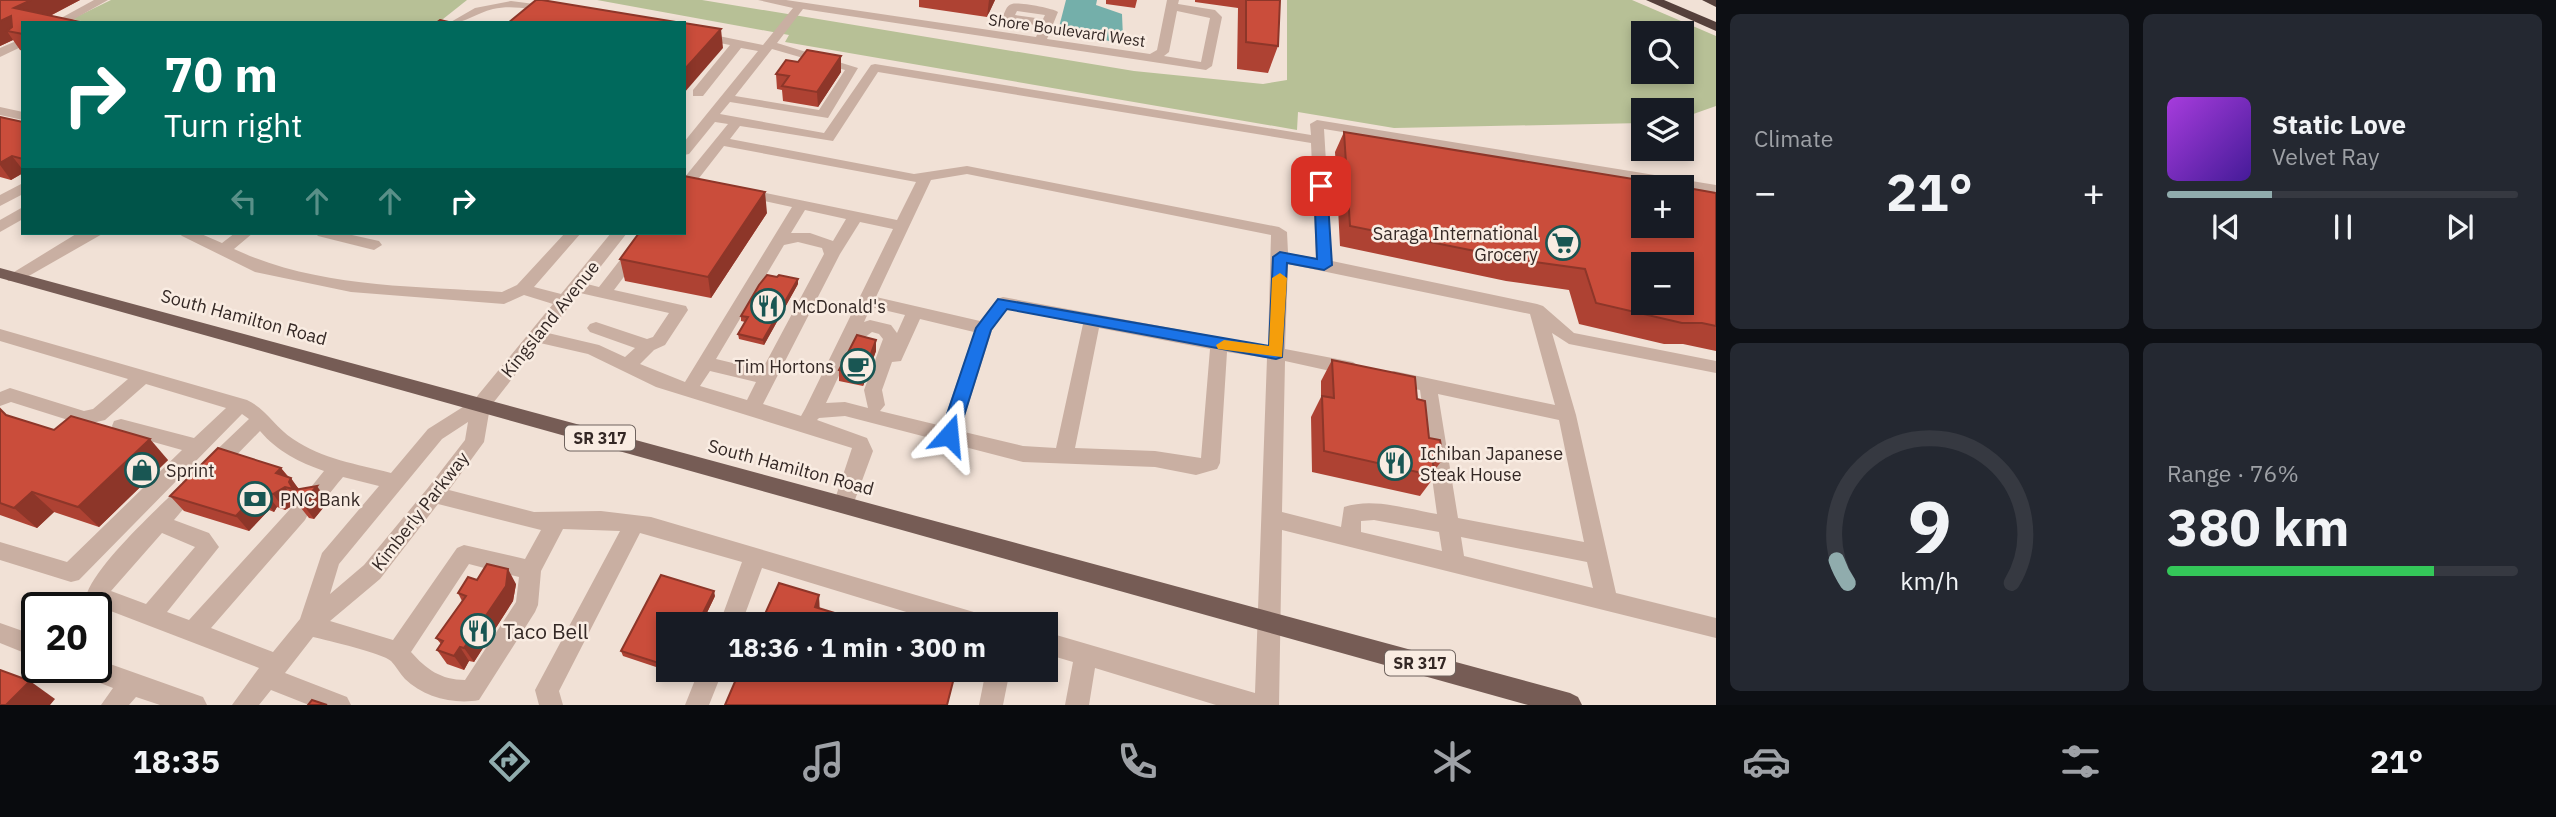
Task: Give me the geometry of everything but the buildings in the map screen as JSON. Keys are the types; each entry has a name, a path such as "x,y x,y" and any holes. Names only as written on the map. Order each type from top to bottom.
{"highway":[{"path":"1653,0 1716,27"},
{"path":"1709,0 1716,3"}],"main road":[{"name":"South Hamilton Road","path":"7,275 1270,620 1570,705"}],"street":[{"path":"62,21 102,0"},
{"name":"Shore Boulevard West","path":"764,0 1206,66 1216,17 1211,12 1172,3"},
{"path":"851,13 861,0"},
{"path":"458,21 474,8 490,3 504,2 567,12"},
{"path":"1155,58 1163,52 1172,3"},
{"path":"686,148 800,6"},
{"path":"1040,42 1047,23"},
{"path":"686,32 767,47 852,68 823,116 726,98"},
{"path":"0,53 21,42"},
{"path":"698,93 739,42"},
{"path":"0,53 21,58"},
{"path":"814,159 875,68 1318,141"},
{"path":"0,111 21,116"},
{"path":"711,117 828,138"},
{"path":"691,184 737,121"},
{"path":"1324,265 1317,124 1716,189"},
{"path":"722,142 915,178 967,170 1279,232 1274,519 1267,705"},
{"path":"809,418 926,176"},
{"path":"0,202 21,188"},
{"path":"729,190 902,226"},
{"path":"689,390 801,205"},
{"path":"0,227 21,213"},
{"path":"752,407 832,254 855,216"},
{"path":"7,275 88,235"},
{"path":"191,235 261,268 351,287 504,298 523,289 571,235"},
{"path":"223,250 242,235"},
{"path":"332,235 374,245"},
{"name":"Kingsland Avenue","path":"481,405 617,235"},
{"path":"603,293 647,235"},
{"path":"778,242 792,236 816,239 829,245 832,254"},
{"path":"1280,257 1537,310 1569,338 1716,367"},
{"path":"576,287 680,310 659,341 648,346 627,366"},
{"path":"523,289 564,301"},
{"path":"866,300 984,328"},
{"path":"949,435 984,328 1003,303 1219,345 1276,353 1567,415"},
{"path":"1537,310 1567,415 1606,599"},
{"path":"873,411 915,311"},
{"path":"1063,453 1092,321"},
{"path":"822,391 834,380 858,332 870,326 878,327 892,339 873,390 873,411"},
{"path":"596,328 648,346"},
{"path":"536,335 593,349 627,366 689,390 752,407 809,418 860,443 863,451 861,459 843,505"},
{"path":"3,339 144,376 240,405 261,419 282,442 302,455 393,482"},
{"path":"809,418 845,409 873,411 949,435 1023,454 1063,453 1155,458 1196,467 1210,463 1219,345"},
{"path":"705,363 766,378"},
{"path":"0,399 10,395 84,418 98,415 144,376"},
{"path":"1428,385 1454,563"},
{"path":"0,551 71,573 240,405"},
{"name":"Kimberly Parkway","path":"309,625 330,560 435,434 481,405"},
{"name":"Kimberly Parkway","path":"244,705 309,625 372,572 434,495 474,442 481,405"},
{"path":"261,419 157,522 102,583 98,593 193,632 339,705"},
{"path":"121,426 199,447"},
{"path":"313,497 340,466"},
{"path":"434,495 534,521 634,524 940,612"},
{"path":"1351,538 1351,513 1374,511 1596,555"},
{"path":"193,632 298,514"},
{"path":"1274,519 1716,628"},
{"path":"309,625 398,652 417,677 436,688 471,692 527,606 530,570 557,520"},
{"path":"150,616 208,547 202,538 157,522"},
{"path":"551,705 547,690 634,524"},
{"path":"398,652 464,554 530,570"},
{"path":"735,612 755,557"},
{"path":"0,633 21,641"},
{"path":"1058,646 1255,705"},
{"path":"1077,705 1086,654"},
{"path":"112,676 195,705"},
{"path":"697,705 706,682"},
{"path":"991,705 996,682"},
{"path":"113,705 132,684"}],"green space":[{"path":"111,0 467,0 441,21 72,19"},
{"path":"597,0 702,0 1134,71 1263,84 1287,80 1287,0 1632,0 1681,21 1631,21 1631,84 1694,84 1694,27 1716,36 1716,106 1694,114 1694,98 1631,98 1631,123 1394,128 1298,112 1297,130 785,42 789,35"}],"water":[{"path":"1066,0 1097,0 1096,5 1122,14 1123,38 1109,41 1058,31"}],"slow traffic":[{"path":"1224,345 1276,353 1280,278"}],"place":[{"name":"Saraga International Grocery","path":"1563,243"},
{"name":"McDonald's","path":"768,306"},
{"name":"Tim Hortons","path":"858,366"},
{"name":"Ichiban Japanese Steak House","path":"1395,463"},
{"name":"Sprint","path":"142,470"},
{"name":"PNC Bank","path":"255,499"},
{"name":"Taco Bell","path":"478,631"}],"route":[{"path":"949,435 984,328 1003,303 1219,345 1276,353 1280,257 1324,265 1321,186"}]}
